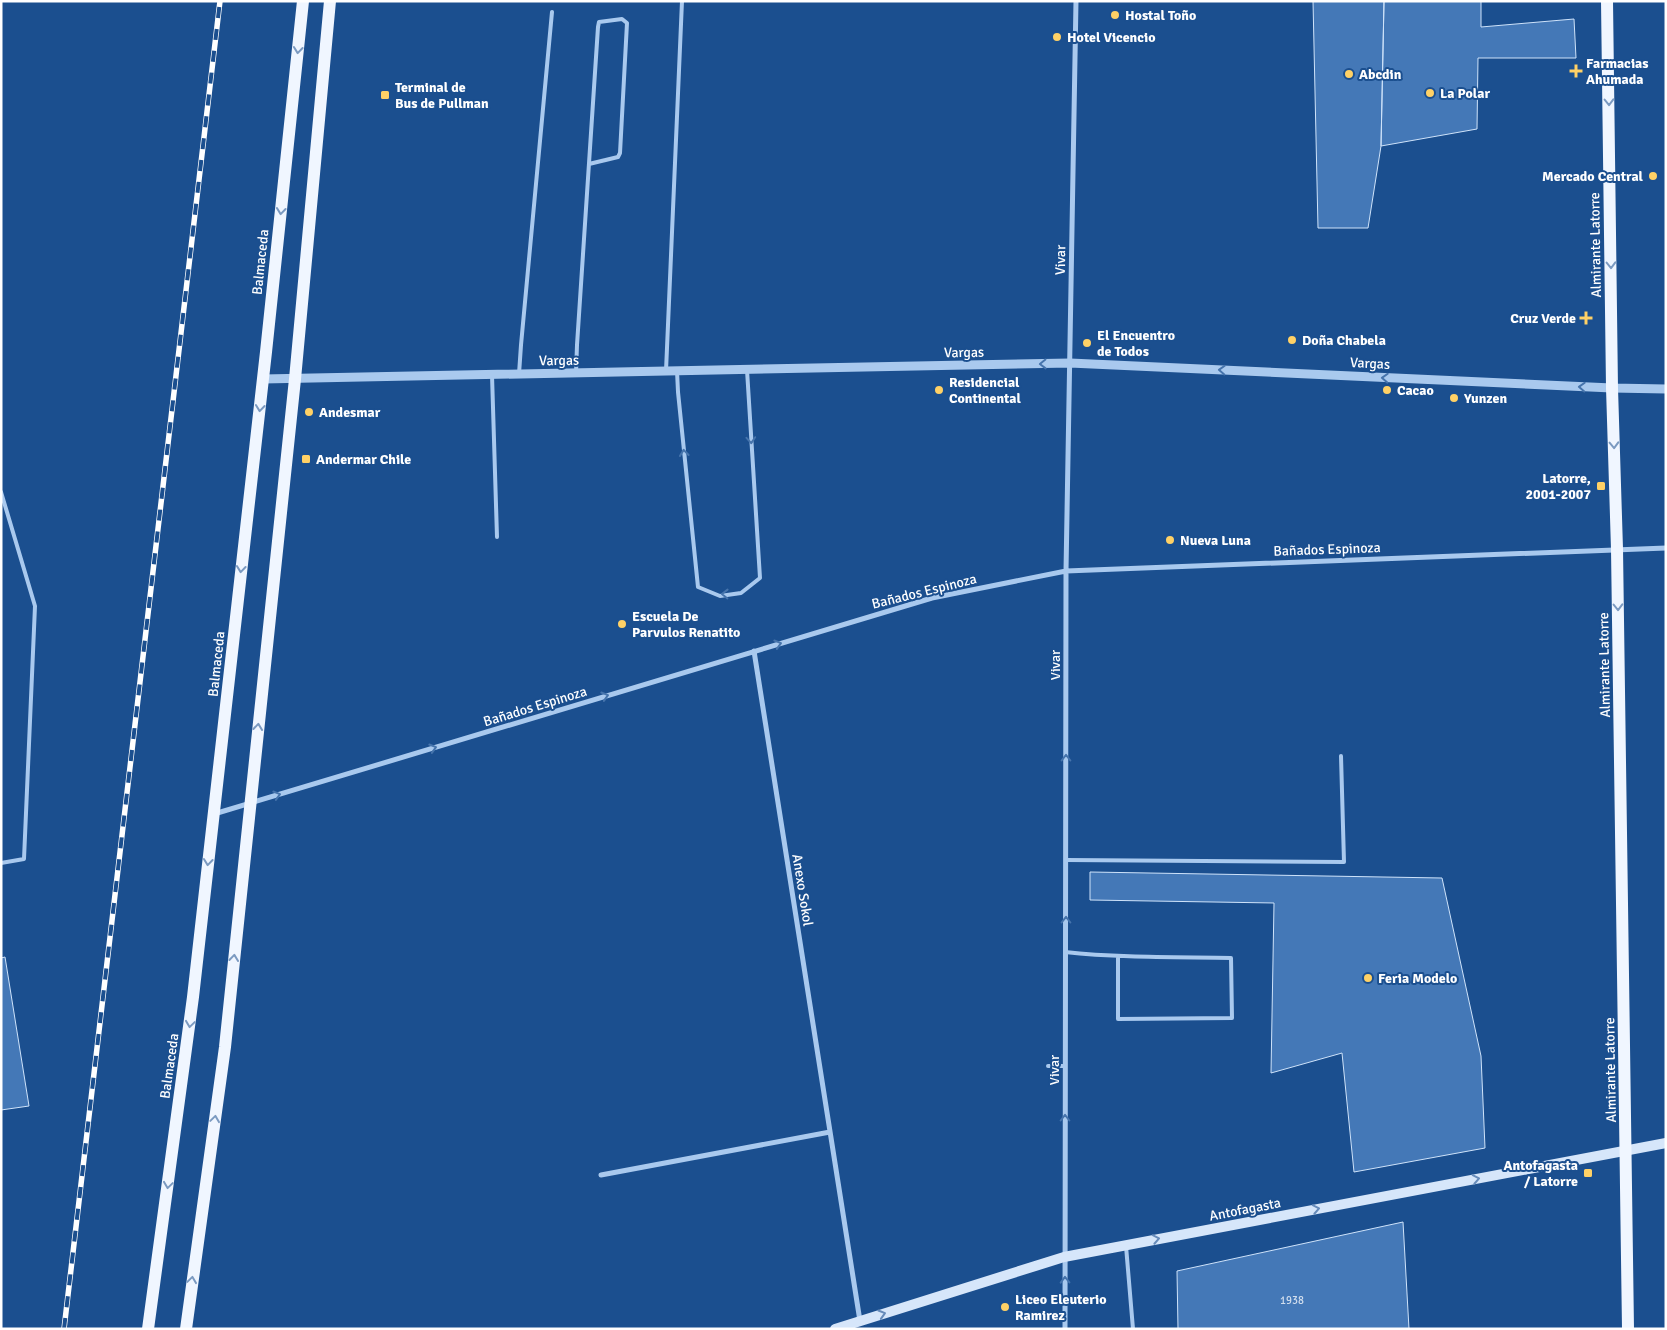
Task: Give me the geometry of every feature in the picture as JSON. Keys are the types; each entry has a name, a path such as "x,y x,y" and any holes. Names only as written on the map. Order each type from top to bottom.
{"main road":[{"name":"Balmaceda","path":"148,1329 194,997 303,1"},
{"path":"186,1329 224,1047 295,379 330,1"},
{"name":"Almirante Latorre","path":"1608,1 1612,388 1617,549 1628,1329"},
{"name":"Antofagasta","path":"835,1329 1064,1257 1666,1143"}],"street":[{"name":"Vivar","path":"1065,1329 1066,571 1076,1"},
{"name":"Vargas","path":"263,379 1070,363 1666,389"},
{"name":"Bañados Espinoza","path":"214,814 932,598 1066,571 1666,548"},
{"name":"Anexo Sokol","path":"754,651 860,1321"},
{"path":"601,1175 830,1132"}],"lane":[{"path":"666,371 682,1"},
{"path":"520,374 521,345 552,12"},
{"path":"576,373 589,164 598,27 599,22 622,19 627,23 620,152 618,157 589,164"},
{"path":"677,371 698,587 720,596 741,593 760,578 746,370"},
{"path":"492,375 497,537"},
{"path":"1,492 35,606 24,859 1,863"},
{"path":"1066,860 1344,862 1341,756"},
{"path":"1066,952 1118,956 1231,958 1232,1018 1118,1019 1118,956"},
{"path":"1048,1066 1065,1066"},
{"path":"1126,1245 1132,1329"}],"building":[{"name":"Abcdin","path":"1313,1 1384,1 1381,146 1368,228 1318,228"},
{"name":"La Polar","path":"1384,1 1481,1 1481,27 1574,19 1576,58 1478,58 1477,129 1381,146"},
{"name":"Feria Modelo","path":"1090,872 1442,878 1481,1056 1485,1148 1354,1172 1342,1053 1271,1073 1274,903 1090,900"},
{"path":"5,957 29,1106 1,1110 1,958"},
{"path":"1403,1222 1409,1329 1178,1329 1177,1271"}],"railway":[{"path":"64,1329 220,1"}],"place":[{"name":"Hostal Toño","path":"1115,15"},
{"name":"Hotel Vicencio","path":"1057,37"},
{"name":"Farmacias Ahumada","path":"1576,71"},
{"name":"Abcdin","path":"1349,74"},
{"name":"La Polar","path":"1430,93"},
{"name":"Terminal de Bus de Pullman","path":"385,95"},
{"name":"Mercado Central","path":"1653,176"},
{"name":"Cruz Verde","path":"1586,318"},
{"name":"Doña Chabela","path":"1292,340"},
{"name":"El Encuentro de Todos","path":"1087,343"},
{"name":"Residencial Continental","path":"939,390"},
{"name":"Cacao","path":"1387,390"},
{"name":"Yunzen","path":"1454,398"},
{"name":"Andesmar","path":"309,412"},
{"name":"Andermar Chile","path":"306,459"},
{"name":"Latorre, 2001-2007","path":"1601,486"},
{"name":"Nueva Luna","path":"1170,540"},
{"name":"Escuela De Parvulos Renatito","path":"622,624"},
{"name":"Feria Modelo","path":"1368,978"},
{"name":"Antofagasta / Latorre","path":"1588,1173"},
{"name":"Liceo Eleuterio Ramirez","path":"1005,1307"}]}
